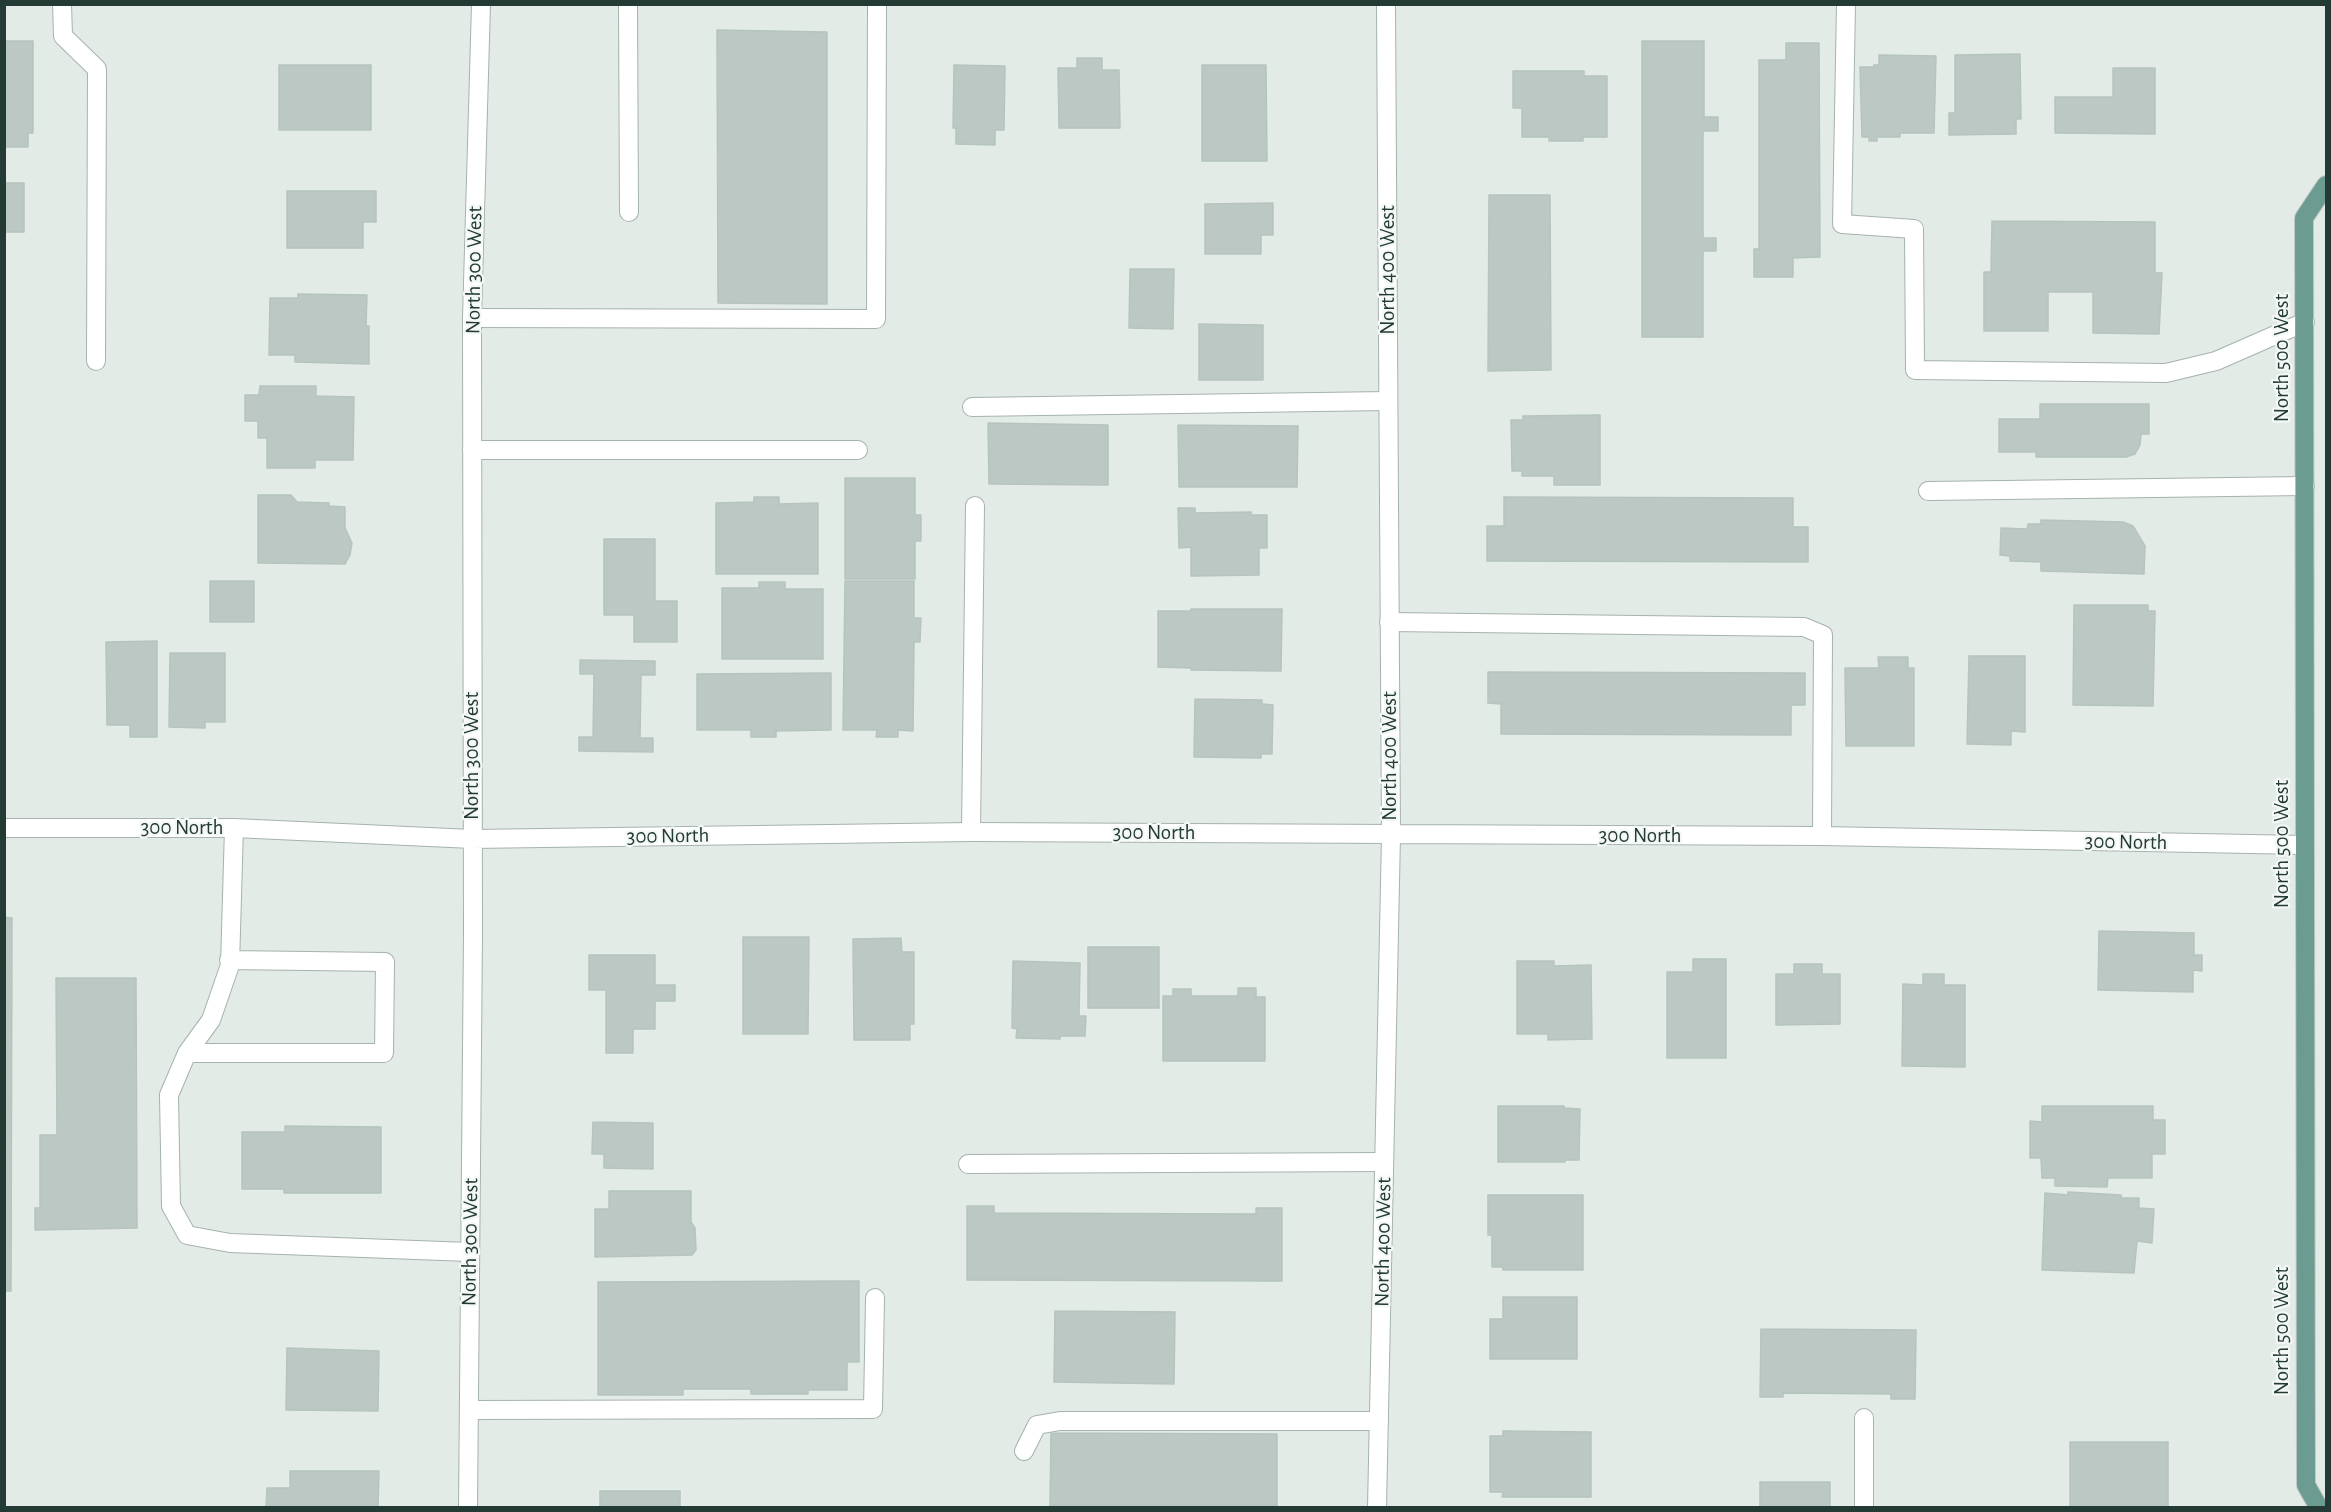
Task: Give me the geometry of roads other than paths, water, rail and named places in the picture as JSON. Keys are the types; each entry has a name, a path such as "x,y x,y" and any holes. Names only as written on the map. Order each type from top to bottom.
{"main road":[{"name":"North 500 West","path":"2319,1508 2306,1485 2304,218 2326,185"}],"street":[{"path":"62,4 63,36 97,69 96,361"},
{"name":"North 300 West","path":"468,1508 473,933 472,318 481,4"},
{"path":"628,4 629,212"},
{"path":"472,318 876,319 877,4"},
{"name":"North 400 West","path":"1377,1508 1390,835 1386,4"},
{"path":"1846,4 1842,224 1914,229 1915,370 2166,373 2216,361 2305,322"},
{"path":"972,407 1388,402"},
{"path":"472,450 858,450"},
{"path":"1928,491 2305,486"},
{"path":"971,832 975,506"},
{"path":"1389,622 1804,627 1823,636 1822,836"},
{"name":"300 North","path":"4,828 234,828 472,839 971,832 1822,836 2304,845"},
{"path":"234,828 230,965 211,1020 187,1053 169,1095 171,1206 187,1235 230,1243 469,1252"},
{"path":"187,1053 384,1053 385,962 229,960"},
{"path":"968,1164 1384,1162"},
{"path":"469,1410 873,1409 875,1298"},
{"path":"1864,1419 1864,1508"},
{"path":"1024,1451 1037,1425 1060,1420 1379,1420"}]}
